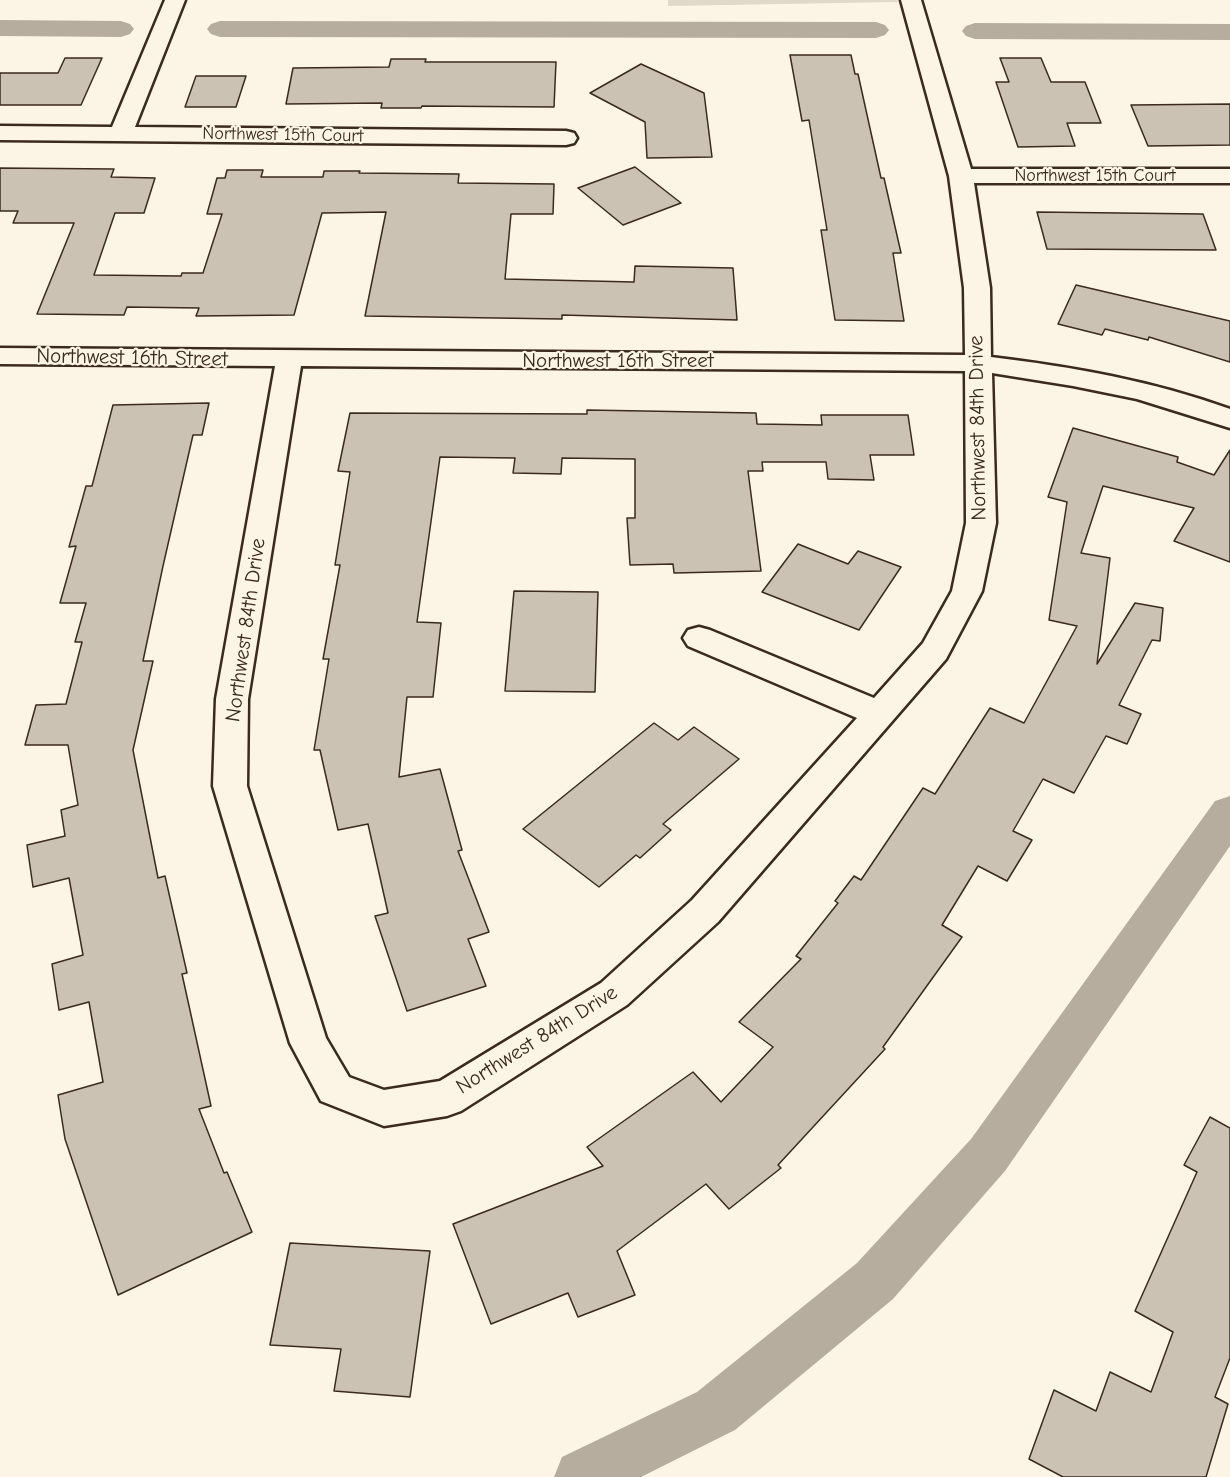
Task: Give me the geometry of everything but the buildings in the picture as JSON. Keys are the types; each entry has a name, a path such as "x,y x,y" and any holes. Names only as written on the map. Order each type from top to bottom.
{"street":[{"path":"121,134 176,0"},
{"name":"Northwest 84th Drive","path":"289,360 232,699 230,786 309,1043 335,1089 384,1108 447,1098 614,994 705,911 935,651 967,591 981,523 977,288 961,176 911,0"},
{"name":"Northwest 15th Court","path":"0,134 566,138"},
{"name":"Northwest 15th Court","path":"961,176 1230,176"},
{"name":"Northwest 16th Street","path":"0,356 289,360 977,363 1049,372 1132,388 1230,419"},
{"path":"699,638 879,712"}],"shaded area":[{"path":"668,0 897,0 898,2 668,6"}],"waterway":[{"path":"0,28 121,29"},
{"path":"220,29 876,30"},
{"path":"975,31 1230,32"},
{"path":"582,1477 716,1411 875,1281 988,1155 1230,813"}]}
